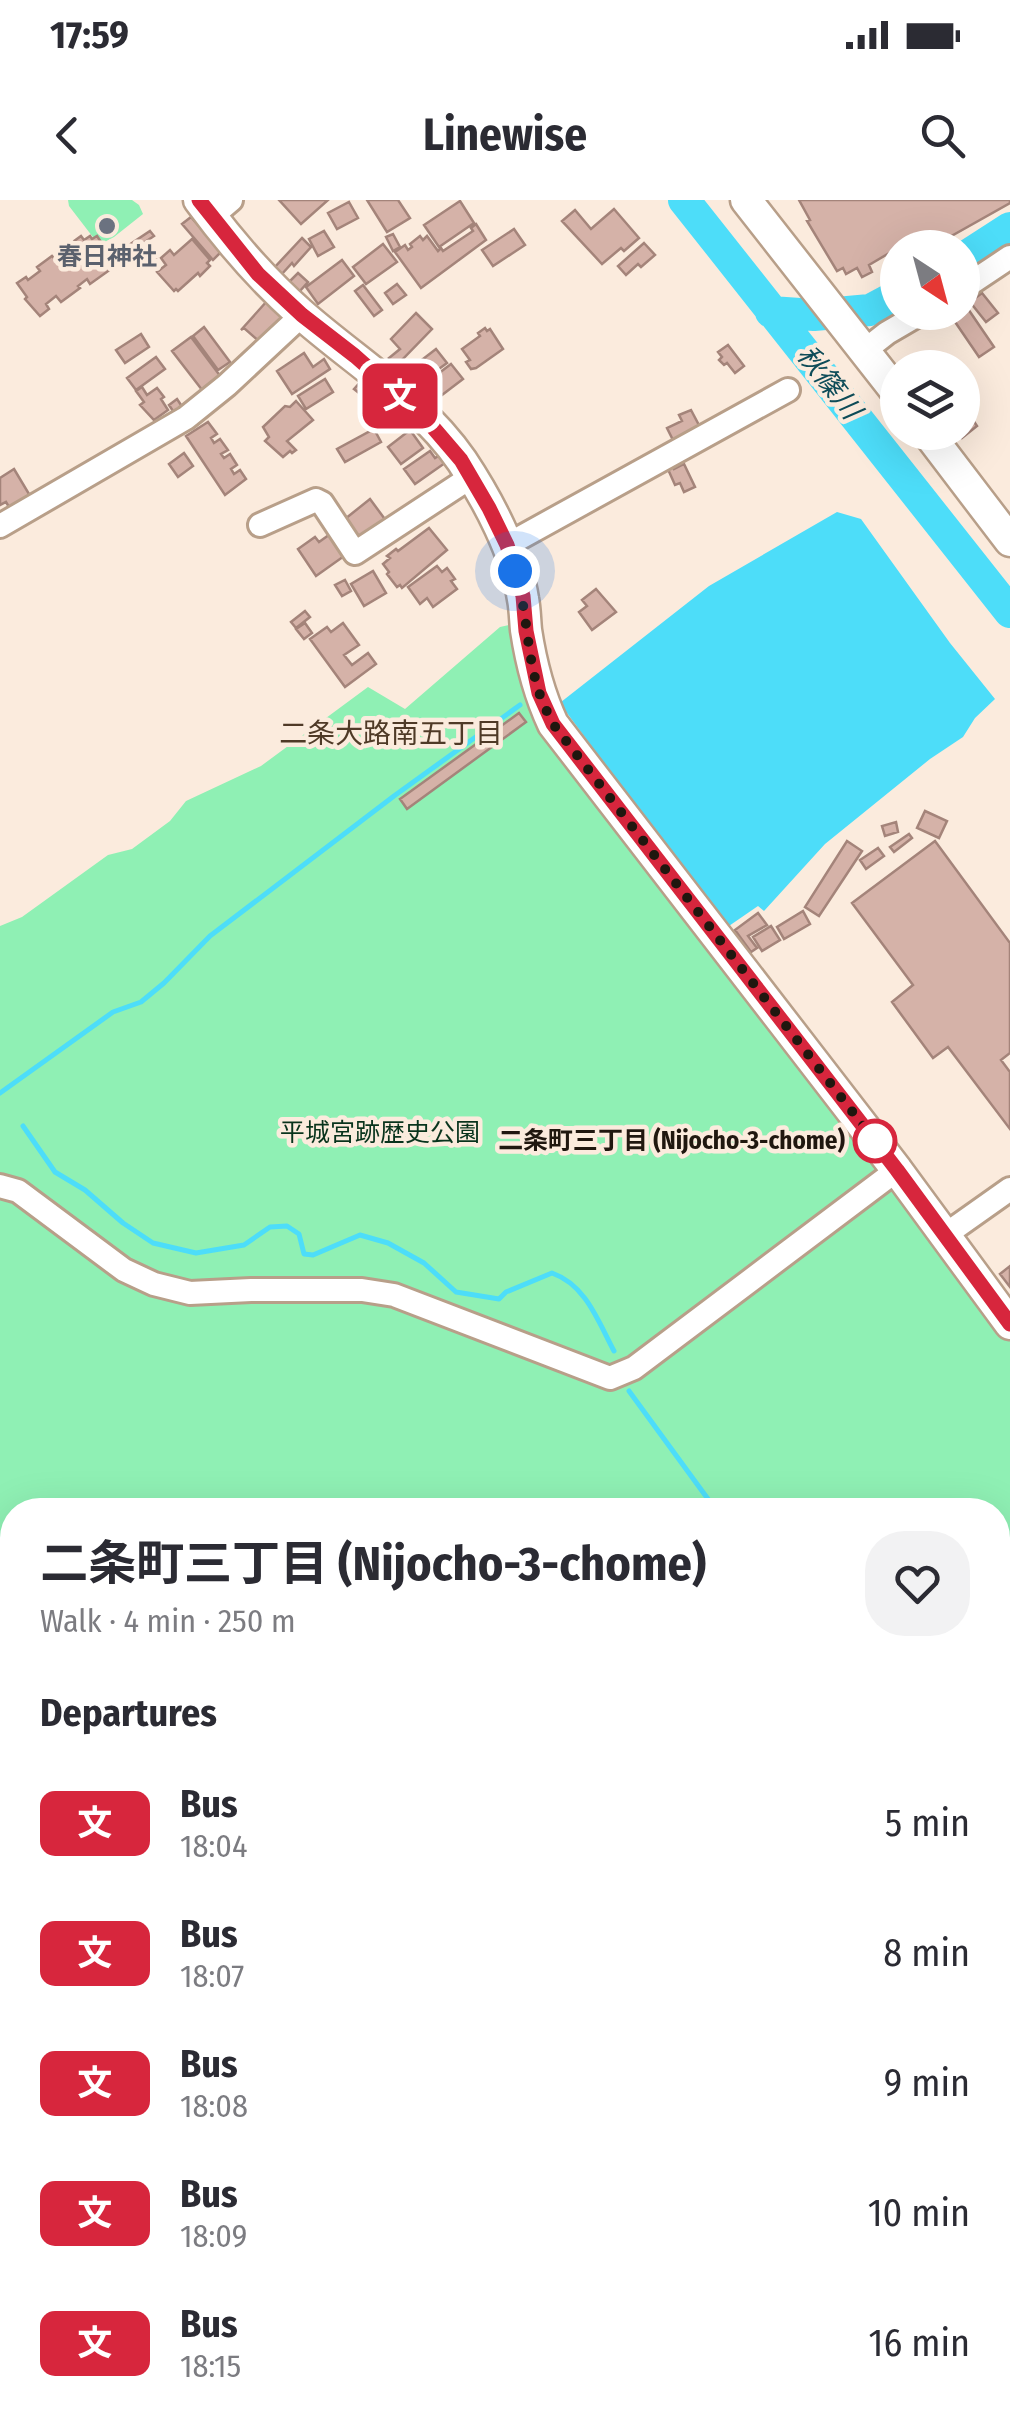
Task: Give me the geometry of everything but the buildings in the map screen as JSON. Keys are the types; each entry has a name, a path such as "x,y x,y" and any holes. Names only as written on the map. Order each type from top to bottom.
{"main road":[{"path":"746,200 880,371"},
{"path":"214,206 258,274 425,418 461,460 507,545 523,596 539,693 553,724 1007,1314"},
{"path":"941,450 1010,541"}],"street":[{"path":"980,277 1010,257"},
{"path":"0,526 186,418 302,315"},
{"path":"860,345 892,330"},
{"path":"507,545 788,390"},
{"path":"260,525 316,500 355,552 472,477"},
{"path":"0,1186 18,1191 124,1270 154,1284 190,1293 362,1290 394,1295 610,1378 634,1368 897,1170"},
{"path":"945,1235 1010,1189"}],"green space":[{"name":"春日神社","path":"68,200 132,200 143,214 99,245"},
{"name":"平城宮跡歴史公園","path":"514,624 538,707 906,1207 911,1204 1010,1340 1010,1498 0,1498 0,926 22,917 108,855 132,849 170,821 186,801 261,766 368,687 405,709 500,627"}],"water":[{"path":"837,512 861,519 995,699 975,718 963,737 825,844 764,911 758,906 726,928 561,702 709,586"}],"waterway":[{"name":"秋篠川","path":"684,200 1010,612"},
{"path":"980,247 1010,228"},
{"path":"771,312 814,315 870,310 880,305"},
{"path":"0,1093 113,1012 141,1002 210,936 520,705"},
{"path":"23,1126 55,1172 85,1190 153,1243 196,1253 244,1245 270,1227 287,1226 299,1234 304,1254 313,1255 360,1235 388,1243 424,1263 456,1292 499,1299 506,1292 552,1273 582,1295 614,1351"},
{"path":"629,1391 707,1498"}],"bus line":[{"name":"文","path":"199,200 258,274 425,418 461,460 507,545 523,596 539,693 553,724 897,1170 1010,1324"}],"place":[{"name":"春日神社","path":"107,226"},
{"name":"二条町三丁目 (Nijocho-3-chome)","path":"875,1141"}],"district":[{"name":"二条大路南五丁目","path":"391,733"}],"route":[{"path":"515,571 523,596 539,693 553,724 875,1141"}]}
